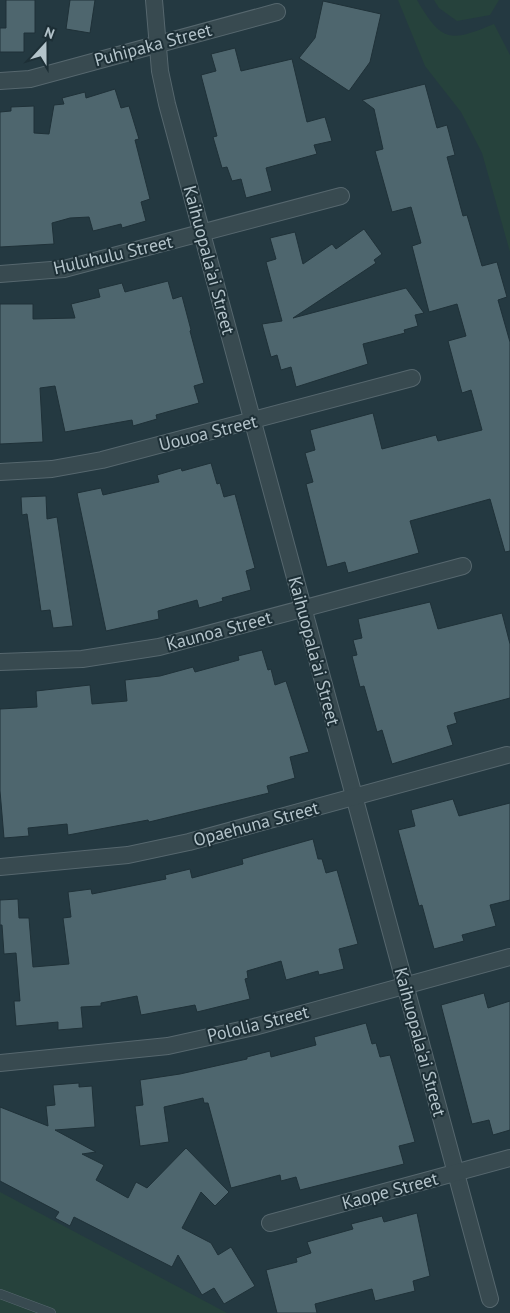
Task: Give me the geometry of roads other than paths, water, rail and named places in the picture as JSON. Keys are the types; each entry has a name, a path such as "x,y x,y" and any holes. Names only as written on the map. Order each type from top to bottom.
{"street":[{"name":"Kaihuopala'ai Street","path":"154,0 157,44 167,104 490,1299"},
{"name":"Puhipaka Street","path":"0,81 30,79 277,12"},
{"name":"Huluhulu Street","path":"0,274 64,269 341,196"},
{"name":"Uouoa Street","path":"0,472 52,469 102,460 252,422 412,378"},
{"name":"Kaunoa Street","path":"0,662 82,659 160,647 463,566"},
{"name":"Opaehuna Street","path":"0,867 128,855 189,842 507,755"},
{"name":"Pololia Street","path":"0,1063 168,1046 254,1027 510,957"},
{"name":"Kaope Street","path":"270,1223 510,1158"}],"lane":[{"path":"0,1294 51,1313"}]}
